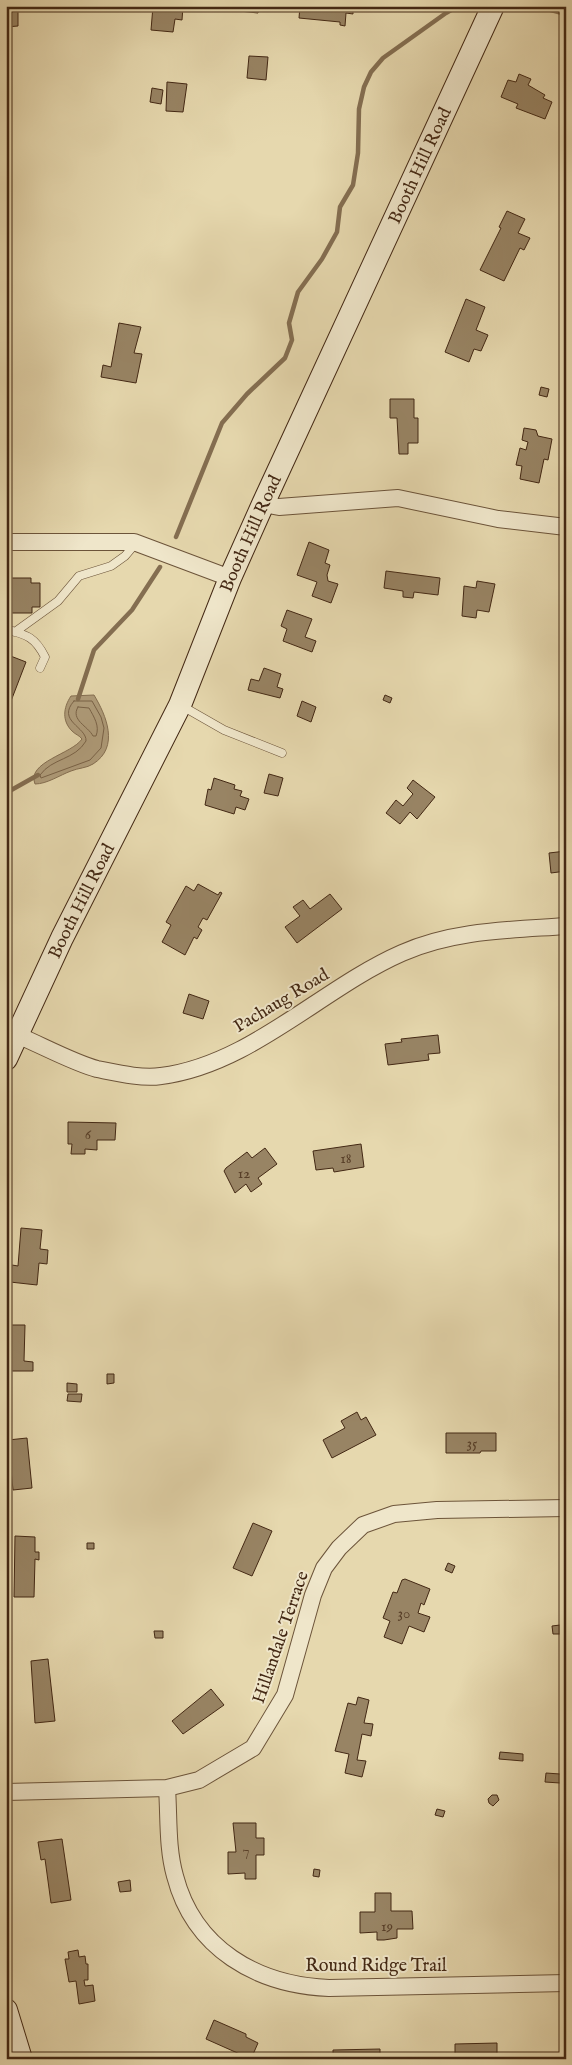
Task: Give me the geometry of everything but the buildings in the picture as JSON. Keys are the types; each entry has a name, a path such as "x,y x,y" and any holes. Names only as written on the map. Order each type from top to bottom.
{"street":[{"name":"Booth Hill Road","path":"6,1059 62,938 180,705 230,578 263,504 493,6"},
{"path":"263,504 279,507 398,498 498,519 566,528"},
{"path":"6,542 136,543 230,578"},
{"name":"Pachaug Road","path":"17,1034 95,1068 159,1077 188,1071 221,1059 370,970 424,944 461,935 566,926"},
{"name":"Hillandale Terrace","path":"6,1792 167,1788 199,1780 253,1748 284,1695 313,1595 324,1568 339,1548 363,1525 394,1514 437,1510 566,1508"},
{"name":"Round Ridge Trail","path":"167,1788 170,1846 175,1876 186,1903 198,1926 212,1942 232,1960 258,1974 302,1987 329,1988 566,1983"},
{"path":"6,2010 21,2059"}],"lane":[{"path":"15,632 58,602 79,576 111,566 125,556 136,543"},
{"path":"6,629 24,634 38,643 45,657 40,668"},
{"path":"180,705 224,730 282,753"}],"water":[{"path":"94,695 103,712 108,731 106,749 101,757 91,765 71,771 44,783 35,784 34,776 43,764 77,744 82,739 66,723 65,710 71,696"}],"waterway":[{"path":"176,537 222,423 247,394 285,358 292,340 289,323 298,292 322,259 337,232 340,207 353,185 358,153 359,109 364,87 371,72 383,58 458,6"},
{"path":"536,6 566,14"},
{"path":"78,699 94,650 132,610 160,567"},
{"path":"6,793 38,775"}]}
